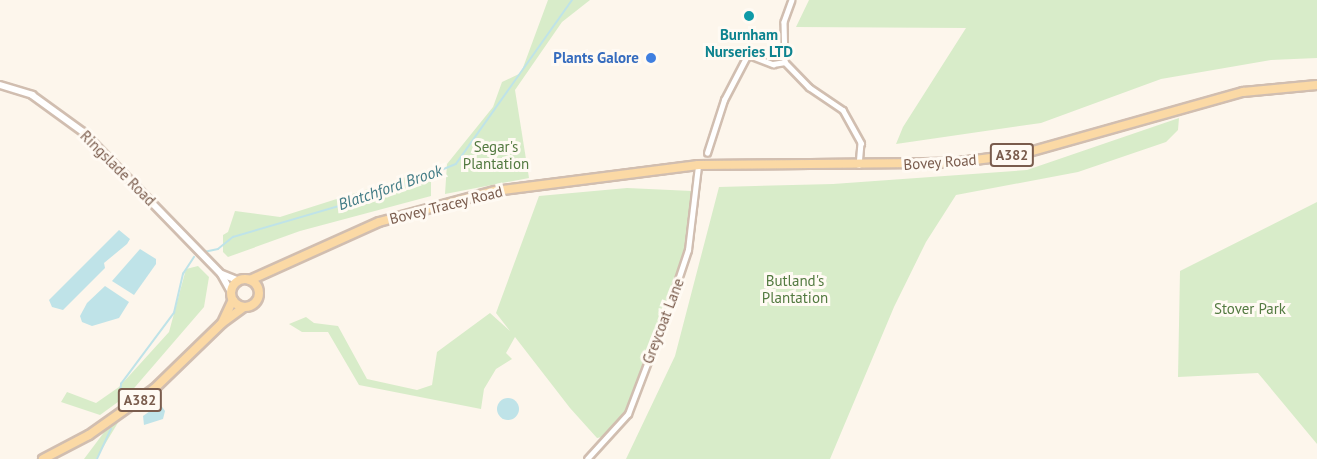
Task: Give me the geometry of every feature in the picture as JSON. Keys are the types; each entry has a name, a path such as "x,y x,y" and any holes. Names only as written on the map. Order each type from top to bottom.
{"main road":[{"name":"Bovey Road","path":"698,165 920,166 1022,154 1243,92 1317,85"},
{"name":"Bovey Tracey Road","path":"250,280 275,271 379,222 452,201 495,191 698,165"},
{"name":"Bovey Tracey Road","path":"259,291 275,271"},
{"path":"250,280 259,291 257,301 244,307 232,296 239,281 250,280"},
{"name":"A382","path":"222,323 232,296"},
{"name":"A382","path":"43,459 89,435 154,389 222,323 244,307"}],"street":[{"path":"792,0 784,22 785,62 809,87 843,110 859,136 859,165"},
{"path":"707,153 724,100 746,58 750,55 773,64 785,62"},
{"name":"Ringslade Road","path":"0,85 20,88 54,108 108,154 221,274 232,296"},
{"name":"Greycoat Lane","path":"586,459 628,414 688,250 698,165"},
{"name":"Ringslade Road","path":"221,274 239,281"}],"green space":[{"name":"Segar's Plantation","path":"548,0 590,0 562,22 515,90 529,178 445,194 447,164 493,107 502,82 521,73"},
{"path":"809,0 1317,0 1317,58 1271,60 1161,79 1041,123 896,144 903,127 966,28 796,27"},
{"name":"Butland's Plantation","path":"1179,118 1178,130 1166,142 1078,172 956,195 926,242 894,307 830,459 626,459 675,356 719,187 833,184 1027,170"},
{"path":"431,169 431,196 300,231 228,257 223,252 223,235 228,232 235,211 280,217"},
{"path":"627,188 692,191 690,223 679,275 630,400 625,412 602,437 597,438 570,408 515,337 506,353 512,359 496,369 484,389 481,409 359,385 328,332 302,332 289,324 306,317 314,323 338,326 367,379 417,390 432,385 437,352 490,313 510,331 496,313 539,196"},
{"name":"Stover Park","path":"1317,202 1317,444 1258,373 1178,377 1180,271"},
{"path":"198,266 209,277 204,307 129,394 100,415 61,402 67,392 96,403 119,387 169,332 186,269"},
{"path":"119,421 96,459 84,459 105,431"}],"water":[{"path":"119,230 130,239 127,244 104,263 105,268 63,310 52,307 49,300"},
{"path":"140,249 156,259 156,264 134,295 112,281"},
{"path":"105,286 129,302 119,318 92,326 82,322 80,316 87,303"},
{"path":"508,398 516,401 519,409 516,417 508,420 500,417 497,409 500,401"},
{"path":"160,404 165,411 163,419 144,425 143,416"}],"waterway":[{"name":"Blatchford Brook","path":"204,252 218,249 233,237 387,192 456,164 572,0"},
{"name":"Blatchford Brook","path":"119,404 121,384 174,313 183,274 194,257"},
{"name":"Blatchford Brook","path":"97,459 111,429"}],"place":[{"name":"Burnham Nurseries LTD","path":"749,16"},
{"name":"Plants Galore","path":"651,58"}]}
